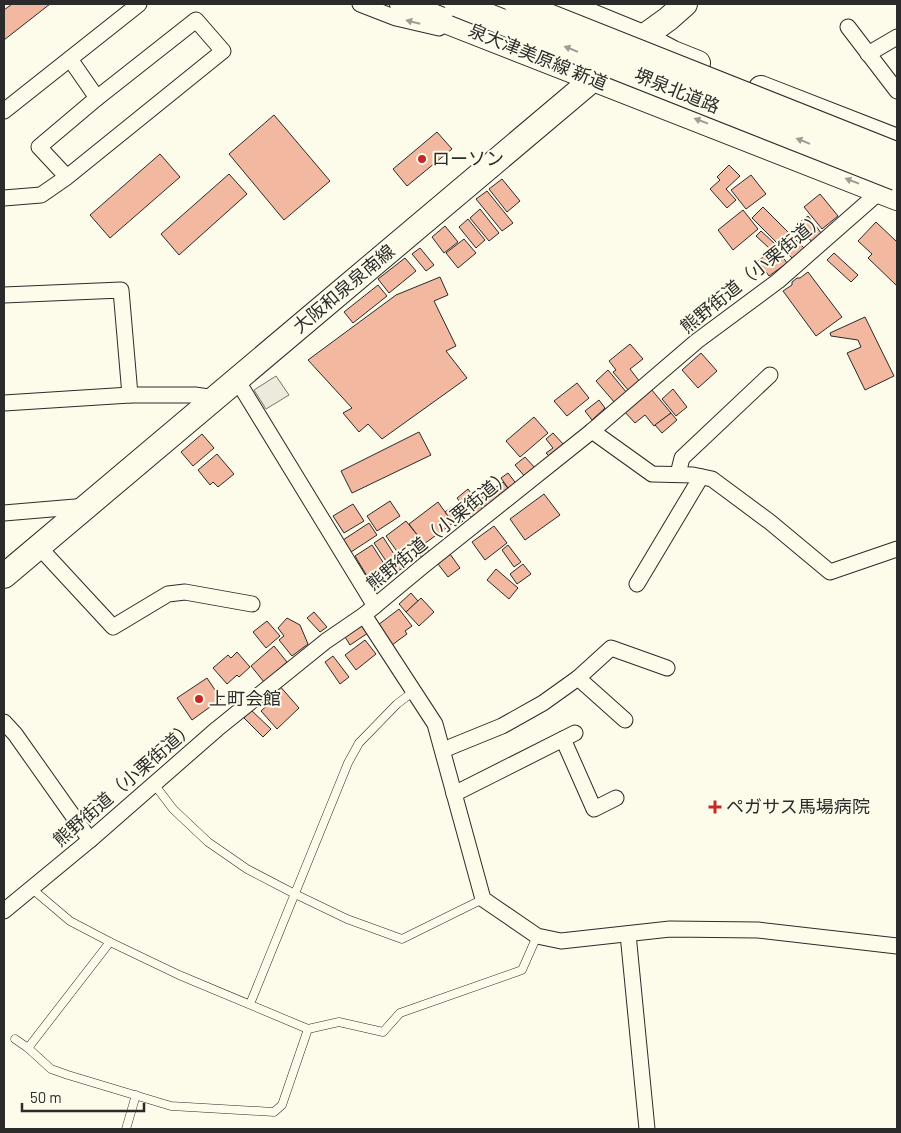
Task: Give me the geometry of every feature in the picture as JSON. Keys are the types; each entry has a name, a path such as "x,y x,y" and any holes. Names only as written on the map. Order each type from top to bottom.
{"highway":[{"name":"堺泉北道路","path":"457,4 893,186"},
{"name":"堺泉北道路","path":"517,4 897,154"}],"main road":[{"name":"泉大津美原線 新道","path":"402,4 594,79 893,186"},
{"path":"562,4 643,36 673,53 897,141"},
{"name":"大阪和泉泉南線","path":"4,576 643,36 668,19 685,4"}],"street":[{"path":"4,112 139,4"},
{"path":"360,4 396,18 511,46"},
{"path":"4,198 41,195 67,177 223,52 196,20 97,98 39,147 67,177"},
{"path":"848,27 897,91"},
{"path":"868,54 897,37"},
{"path":"70,59 97,98"},
{"name":"熊野街道（小栗街道）","path":"4,911 90,840 217,729 592,431 697,341 778,281 893,186"},
{"path":"4,295 121,290 130,395"},
{"path":"678,474 682,458 770,375"},
{"path":"237,380 414,691 435,724 482,899 537,936 561,941 670,929 758,930 897,946"},
{"path":"4,403 130,395 195,395 215,398"},
{"path":"592,431 652,474 693,475 712,479 770,522 830,572 897,549"},
{"path":"637,584 701,477"},
{"path":"4,513 87,506"},
{"path":"39,547 113,627 168,594 185,592 252,604"},
{"path":"443,750 502,726 543,703 578,678 611,648 666,668"},
{"path":"578,678 625,720"},
{"path":"4,722 15,734 90,840"},
{"path":"454,794 569,736 594,809 616,798"},
{"path":"628,934 647,1129"}],"lane":[{"path":"250,1004 348,762 359,743 397,704 414,691"},
{"path":"154,784 173,809 208,842 247,869 347,919 402,939 482,899"},
{"path":"32,888 70,921 110,942 179,975 308,1029 340,1022 383,1032 400,1013 522,970 537,936"},
{"path":"28,1048 110,942"},
{"path":"15,1039 51,1069 68,1076 171,1106 274,1112 282,1105 308,1029"},
{"path":"126,1129 136,1096"}],"shaded area":[{"path":"276,376 289,395 266,409 254,390"}],"building":[{"path":"12,4 50,4 4,40 4,10"},
{"path":"274,115 330,181 284,220 229,154"},
{"name":"ローソン","path":"437,132 452,149 407,186 393,169"},
{"path":"160,154 180,177 110,238 90,215"},
{"path":"729,165 740,176 726,189 736,200 727,208 710,189 720,180 717,177"},
{"path":"229,174 247,194 179,255 161,234"},
{"path":"751,175 766,194 746,209 731,190"},
{"path":"502,179 520,201 507,212 489,189"},
{"path":"487,191 513,223 502,231 476,199"},
{"path":"820,194 838,216 822,229 804,207"},
{"path":"763,207 805,249 794,260 752,218"},
{"path":"480,209 499,233 489,241 470,218"},
{"path":"743,210 758,229 733,250 718,230"},
{"path":"808,216 822,234 812,242 797,224"},
{"path":"468,219 485,240 476,248 459,227"},
{"path":"876,222 897,242 897,286 868,258 872,254 858,241"},
{"path":"445,226 458,242 444,253 432,237"},
{"path":"761,231 774,243 769,248 756,236"},
{"path":"464,239 476,253 458,268 446,253"},
{"path":"776,247 787,263 769,276 758,261"},
{"path":"420,248 434,265 426,271 412,254"},
{"path":"834,253 858,275 851,282 827,260"},
{"path":"405,258 416,271 389,293 378,279"},
{"path":"808,272 842,317 816,336 783,291 792,285 792,282 797,278"},
{"path":"440,277 448,295 434,301 456,346 446,351 467,378 382,439 368,424 359,432 343,413 352,408 308,360 396,295"},
{"path":"378,285 387,296 353,323 344,312"},
{"path":"865,317 894,376 865,390 847,353 861,347 858,340 831,336 830,333"},
{"path":"630,344 643,359 630,369 640,382 629,391 613,372 616,370 609,361"},
{"path":"701,353 717,371 698,388 682,370"},
{"path":"608,370 627,393 615,403 596,381"},
{"path":"577,383 589,398 567,416 554,401"},
{"path":"651,389 671,413 654,426 645,415 635,423 624,411"},
{"path":"673,389 687,407 676,416 662,399"},
{"path":"599,400 605,408 592,420 585,411"},
{"path":"671,413 677,420 662,433 655,425"},
{"path":"534,417 548,433 520,457 506,441"},
{"path":"419,432 431,455 352,493 341,471"},
{"path":"553,433 565,446 551,458 546,453 553,448 546,439"},
{"path":"202,434 214,448 193,466 181,452"},
{"path":"217,454 234,474 218,487 213,482 210,485 198,470"},
{"path":"525,457 536,469 526,478 515,465"},
{"path":"508,473 518,486 510,491 501,478"},
{"path":"503,482 510,491 487,508 480,499"},
{"path":"468,489 483,510 472,518 457,498"},
{"path":"544,494 560,515 525,540 510,519"},
{"path":"390,501 400,516 377,531 367,516"},
{"path":"438,502 453,523 424,544 409,524"},
{"path":"353,504 364,521 344,533 333,516"},
{"path":"452,507 463,521 455,526 445,512"},
{"path":"406,521 422,541 401,557 386,536"},
{"path":"369,523 377,535 351,552 343,540"},
{"path":"494,526 507,543 485,560 472,542"},
{"path":"383,537 403,568 394,573 374,543"},
{"path":"422,541 430,552 422,558 414,547"},
{"path":"372,545 388,570 370,581 355,556"},
{"path":"508,545 521,562 514,567 502,550"},
{"path":"450,554 460,568 448,577 438,564"},
{"path":"523,564 531,574 517,584 510,574"},
{"path":"496,569 518,588 509,599 487,580"},
{"path":"411,593 418,601 406,612 399,604"},
{"path":"421,598 434,612 419,626 406,612"},
{"path":"399,609 412,626 405,631 407,634 392,645 378,625"},
{"path":"314,612 327,627 320,632 307,618"},
{"path":"287,618 300,625 308,644 292,656 279,640 284,636 278,628"},
{"path":"267,621 280,636 266,648 253,632"},
{"path":"363,625 368,633 350,645 345,637"},
{"path":"365,640 376,654 356,670 345,655"},
{"path":"274,646 287,662 264,682 251,666"},
{"path":"237,652 250,667 239,677 237,675 227,684 213,668 228,655 231,658"},
{"path":"333,656 349,677 340,684 325,662"},
{"name":"上町会館","path":"207,678 221,699 192,720 177,698"},
{"path":"278,684 299,708 277,729 261,711 273,700 267,693"},
{"path":"251,710 271,729 263,737 244,718"}],"place":[{"name":"ローソン","path":"422,159"},
{"name":"上町会館","path":"199,699"},
{"name":"ペガサス馬場病院","path":"715,807"}]}
